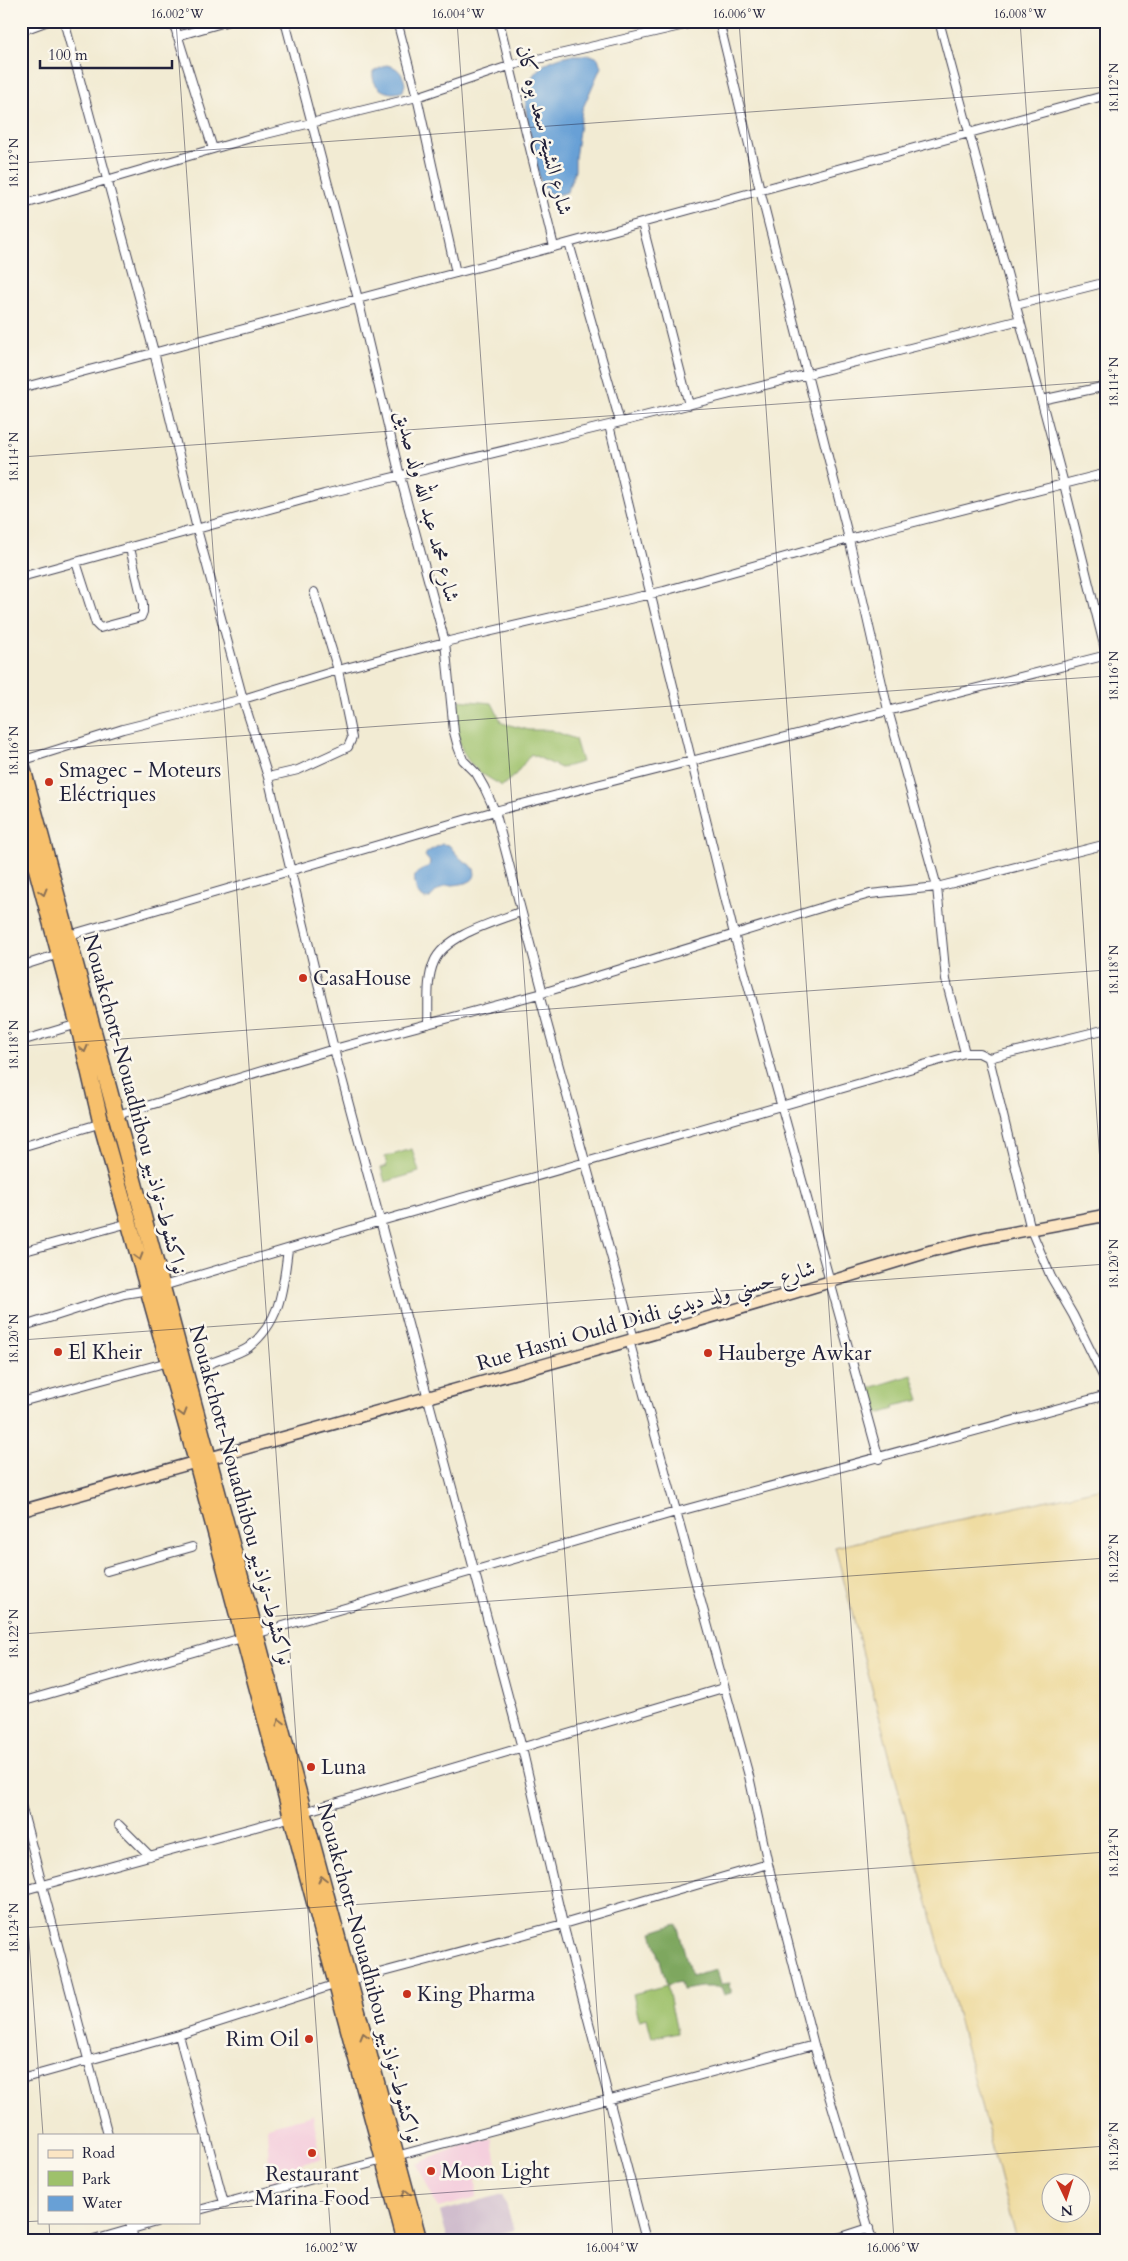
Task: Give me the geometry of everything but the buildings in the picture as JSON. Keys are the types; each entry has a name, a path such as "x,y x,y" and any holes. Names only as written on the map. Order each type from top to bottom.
{"highway":[{"name":"Nouakchott-Nouadhibou نواكشوط-نواذيبو","path":"21,761 66,936 116,1115 156,1288 389,2158 405,2240"},
{"name":"Nouakchott-Nouadhibou نواكشوط-نواذيبو","path":"21,811 30,857 78,1024 129,1223 156,1288 168,1362 203,1459"},
{"name":"Nouakchott-Nouadhibou نواكشوط-نواذيبو","path":"389,2158 419,2240"}],"street":[{"path":"21,31 48,21"},
{"path":"64,21 154,352 197,529 243,699 268,776 289,870 334,1049 522,1748 563,1924 646,2240"},
{"path":"173,21 213,149"},
{"path":"177,36 228,21"},
{"name":"شارع محمد عبد الله ولد صديق","path":"285,21 358,299 400,476 445,642 454,732 463,760 480,780 495,810 676,1512 748,1776 768,1864 814,2044 872,2240"},
{"path":"397,21 417,98 456,273"},
{"name":"شارع الشيخ سعد بوه كان","path":"499,21 554,247"},
{"path":"21,205 311,122 417,98 510,66 702,21"},
{"path":"719,21 849,539 888,710 937,886 946,980 965,1053"},
{"path":"66,936 495,810 691,759 1106,656 1064,484 971,132 939,21"},
{"path":"21,388 570,243 1107,95"},
{"path":"642,223 689,404"},
{"path":"570,243 620,422"},
{"path":"1016,305 1107,282"},
{"path":"21,578 197,529 400,476 1020,320"},
{"path":"1041,400 1107,386"},
{"path":"608,425 734,934 879,1459"},
{"path":"21,761 123,729 243,699 338,670 445,642 650,594 849,539 1107,472"},
{"path":"76,562 96,624 100,628 108,627 141,618 144,612 130,548"},
{"path":"268,776 298,770 348,747 352,738 338,670 314,592"},
{"path":"21,1147 102,1123 116,1115 334,1049 541,993 830,904 870,894 937,886 1107,844"},
{"path":"428,1024 429,979 434,962 443,948 468,932 520,912"},
{"path":"21,966 59,954"},
{"path":"21,1042 78,1024"},
{"path":"21,1327 124,1294 156,1288 381,1221 965,1053 979,1052 989,1058 1107,1029"},
{"path":"989,1058 1032,1230 1051,1278 1074,1315 1107,1384"},
{"name":"Rue Hasni Ould Didi شارع حسني ولد ديدي","path":"21,1511 428,1398 931,1251 984,1238 1107,1215"},
{"path":"21,1252 129,1223"},
{"path":"206,1365 248,1348 268,1326 281,1302 288,1249"},
{"path":"21,1402 168,1362"},
{"path":"21,1702 475,1572 676,1512 879,1459 1107,1395"},
{"path":"107,1571 192,1547"},
{"path":"21,1891 298,1814 723,1688"},
{"path":"21,1805 90,2060 108,2134"},
{"path":"119,1825 150,1856"},
{"path":"21,2079 179,2035 343,1982 563,1924 768,1864"},
{"path":"179,2035 224,2203"},
{"path":"200,2210 608,2098 814,2044"},
{"path":"94,2240 131,2226 144,2224"},
{"path":"131,2226 134,2240"},
{"path":"832,2240 868,2228"}],"shaded area":[{"path":"313,2115 321,2159 301,2164 304,2174 270,2182 267,2127"},
{"path":"492,2138 498,2168 484,2172 476,2177 477,2198 438,2208 417,2164 463,2145"},
{"path":"503,2194 514,2230 477,2240 448,2240 440,2212"}],"green space":[{"path":"457,700 492,703 502,723 529,730 551,730 575,739 582,762 561,768 531,754 515,775 502,786 476,769 463,752 457,727"},
{"path":"412,1149 419,1172 385,1182 381,1168 387,1166 385,1157"},
{"path":"912,1375 920,1400 894,1406 895,1409 878,1414 870,1388"},
{"path":"677,1924 691,1976 717,1970 721,1984 730,1983 731,1993 724,1995 721,1987 701,1987 682,1990 680,1982 667,1985 652,1932"},
{"path":"667,1985 677,2032 652,2038 647,2018 639,2020 633,1994"}],"sand":[{"path":"1107,1487 1107,2240 1016,2240 835,1547"}],"water":[{"path":"569,55 591,55 598,58 601,67 582,110 575,171 567,192 556,194 543,187 540,178 528,122 526,93 530,80 538,69 551,61"},
{"path":"386,65 393,67 401,73 405,84 403,91 398,93 387,92 375,83 373,72"},
{"path":"442,844 449,845 465,862 472,866 475,875 470,881 445,886 430,898 425,899 417,893 414,878 417,873 429,866 430,862 425,856 427,852"}],"place":[{"name":"Smagec - Moteurs Eléctriques","path":"49,782"},
{"name":"CasaHouse","path":"303,978"},
{"name":"El Kheir","path":"58,1352"},
{"name":"Hauberge Awkar","path":"708,1353"},
{"name":"Luna","path":"311,1767"},
{"name":"King Pharma","path":"407,1994"},
{"name":"Rim Oil","path":"309,2039"},
{"name":"Restaurant Marina Food","path":"312,2153"},
{"name":"Moon Light","path":"431,2171"}]}
